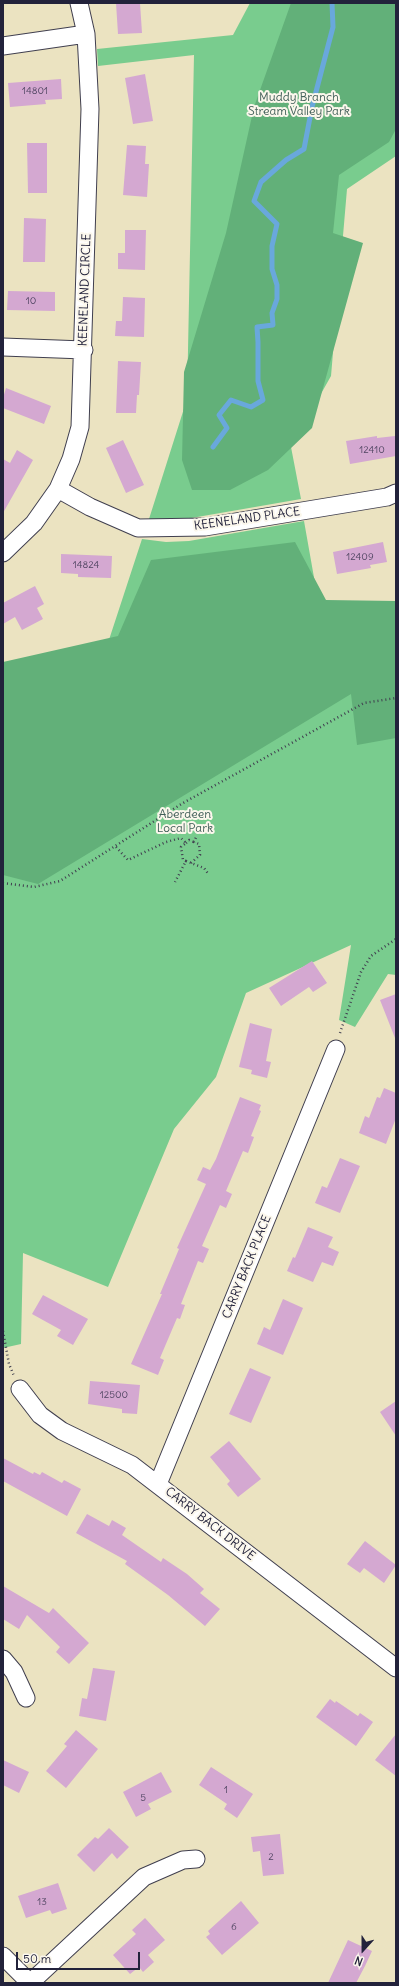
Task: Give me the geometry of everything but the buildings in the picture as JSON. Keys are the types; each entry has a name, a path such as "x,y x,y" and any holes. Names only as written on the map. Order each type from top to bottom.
{"street":[{"name":"KEENELAND CIRCLE","path":"3,553 34,523 58,489 71,459 80,427 84,350 90,109 86,34 79,3"},
{"path":"3,46 86,34"},
{"path":"3,347 84,350"},
{"name":"KEENELAND PLACE","path":"58,489 90,507 138,528 205,527 387,497 396,493"},
{"name":"CARRY BACK PLACE","path":"158,1484 336,1049"},
{"name":"CARRY BACK DRIVE","path":"20,1389 40,1415 62,1431 132,1465 396,1668"},
{"path":"3,1659 14,1672 26,1698"},
{"path":"3,1956 30,1983 144,1877 183,1860 196,1859"}],"path":[{"path":"3,883 34,887 60,882 183,803 364,703 396,698"},
{"path":"194,842 197,835"},
{"path":"116,847 128,860 172,839 181,838 186,843"},
{"path":"191,863 200,855 199,844 189,840 181,847 183,860 204,868 210,875"},
{"path":"175,882 186,861"},
{"path":"336,1049 361,972 371,956 396,939"},
{"path":"3,1331 9,1364 20,1389"}],"green space":[{"name":"Muddy Branch Stream Valley Park","path":"250,3 396,3 396,156 347,189 331,376 291,447 301,499 180,520 149,519 187,399 194,55 98,66 97,49 233,35"},
{"name":"Muddy Branch Stream Valley Park","path":"291,3 396,3 396,129 389,142 339,175 333,233 363,243 312,428 268,470 230,490 192,490 182,460 184,372 226,233 254,107"},
{"name":"Aberdeen Local Park","path":"304,521 321,617 396,605 396,975 388,974 355,1027 339,1020 351,945 246,993 216,1077 174,1129 108,1287 23,1253 21,1344 3,1348 3,668 105,652 142,539 166,542 189,541"},
{"path":"295,542 326,600 396,601 396,738 357,745 351,694 38,884 3,875 3,662 118,636 151,560"}],"waterway":[{"path":"213,447 227,428 219,415 231,400 251,407 263,400 258,381 257,327 273,325 272,313 277,299 277,285 272,269 272,246 277,224 254,201 261,182 286,160 304,149 312,107 333,27 332,3"}]}
